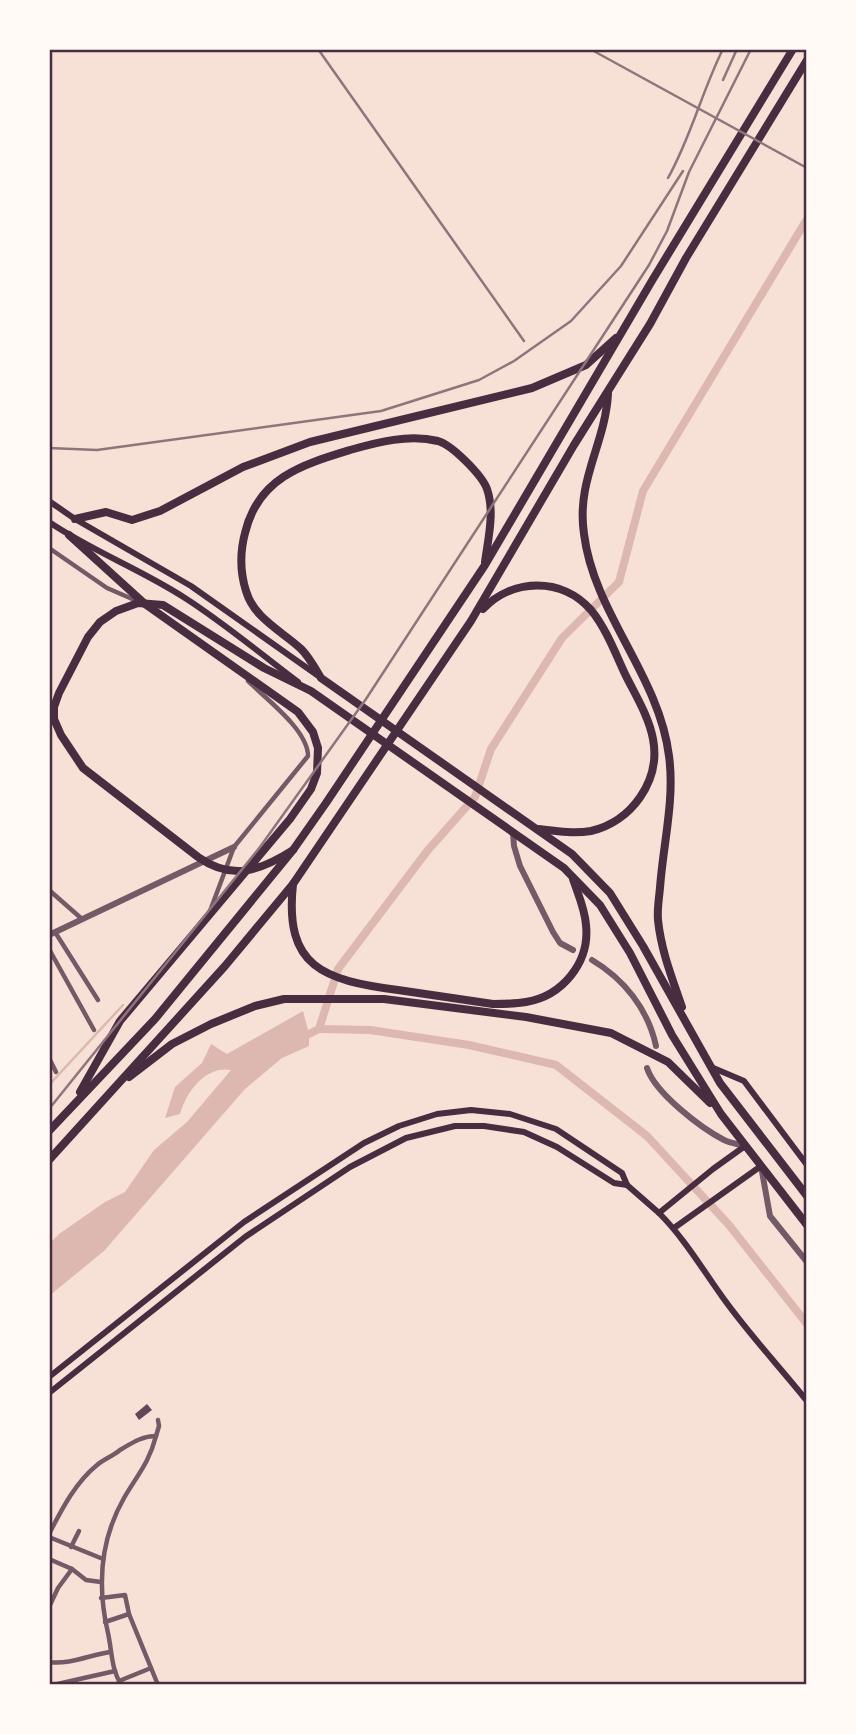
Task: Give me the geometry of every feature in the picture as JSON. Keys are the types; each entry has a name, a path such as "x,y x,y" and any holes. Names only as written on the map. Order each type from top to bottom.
{"highway":[{"path":"49,1131 155,1019 293,850 485,565 653,279 793,49"},
{"path":"49,1160 225,967 293,884 471,621 574,445 650,324 725,192 807,60"},
{"path":"75,519 106,512 132,520 160,510 243,467 310,442 532,388 586,365 625,329"},
{"path":"608,391 607,412 584,484 583,534 597,586 657,704 668,746 672,774 657,918 663,949 689,1027"},
{"path":"485,565 491,512 486,488 474,469 440,442 388,439 310,462 274,482 257,501 249,517 241,550 246,592 255,609 267,623 302,649 321,678 572,854 610,893 720,1083 807,1196"},
{"path":"69,535 145,604 304,718 316,740 319,765 311,789 290,819 120,1021 73,1104"},
{"path":"471,621 487,605 509,590 534,585 559,588 582,601 591,610 649,724 653,740 653,767 641,796 622,817 592,830 576,833 533,828"},
{"path":"293,850 271,864 248,871 225,871 207,863 83,768 61,735 54,719 54,707 88,637 100,622 116,611 138,603 163,605 264,668 311,691 572,876 600,905 612,924 672,1035 721,1114 807,1224"},
{"path":"293,884 293,931 304,953 321,971 344,981 493,1003 526,1002 559,989 580,961 586,945 587,928 584,910 572,876"},
{"path":"95,1107 172,1044 255,1006 284,999 384,999 526,1017 611,1033 668,1062 721,1114"}],"main road":[{"path":"49,501 191,586 321,678"},
{"path":"49,522 187,599 311,691"},
{"path":"711,1067 744,1081 807,1166"},
{"path":"49,1377 244,1222 364,1143 399,1126 437,1114 471,1110 510,1114 556,1129 622,1173 627,1185 674,1228 721,1295 807,1401"},
{"path":"49,1393 245,1237 350,1167 406,1138 455,1126 484,1126 524,1132 557,1147 614,1183 627,1185"},
{"path":"659,1213 745,1146"},
{"path":"674,1228 761,1166"}],"street":[{"path":"49,548 107,588 145,604"},
{"path":"207,919 234,847 308,756 308,746 301,733 235,667"},
{"path":"513,833 515,853 553,932 560,943 573,950"},
{"path":"98,1000 52,933 234,847"},
{"path":"49,890 82,919"},
{"path":"49,949 94,1030"},
{"path":"592,960 606,968 629,991 652,1030 656,1046"},
{"path":"49,1058 56,1072"},
{"path":"647,1068 653,1082 695,1121 725,1141 745,1146"},
{"path":"761,1166 770,1216 807,1262"},
{"path":"151,1668 120,1683 110,1652 101,1582 108,1537 124,1499 147,1463 159,1426 158,1420"},
{"path":"103,1559 49,1535 71,1494 96,1465 134,1441 156,1436"},
{"path":"71,1547 79,1531"},
{"path":"49,1559 72,1569 86,1580 101,1582"},
{"path":"49,1606 72,1569"},
{"path":"101,1598 125,1595 129,1614 158,1685"},
{"path":"105,1622 129,1614"},
{"path":"49,1662 59,1663 110,1652"},
{"path":"53,1685 115,1671"}],"shaded area":[{"path":"303,1011 309,1046 282,1058 245,1089 104,1251 49,1296 49,1244 105,1202 125,1192 154,1150 187,1122 231,1070 205,1076 192,1089 180,1114 165,1118 175,1087 202,1063 211,1044 227,1054"}],"building":[{"path":"147,1404 152,1410 139,1420 135,1414"}],"waterway":[{"path":"301,1038 319,1029 338,969 428,850 475,797 491,749 562,638 619,582 643,491 807,219"},
{"path":"49,1085 123,1005"},
{"path":"319,1029 370,1030 469,1045 556,1065 647,1136 729,1225 807,1324"}],"railway":[{"path":"318,49 524,341"},
{"path":"590,49 807,168"},
{"path":"668,178 723,49"},
{"path":"723,80 737,49"},
{"path":"49,1109 260,847 366,699 649,265 667,231 689,172 751,49"},
{"path":"49,448 97,450 381,411 479,380 514,361 571,321 621,266 683,171"}]}
